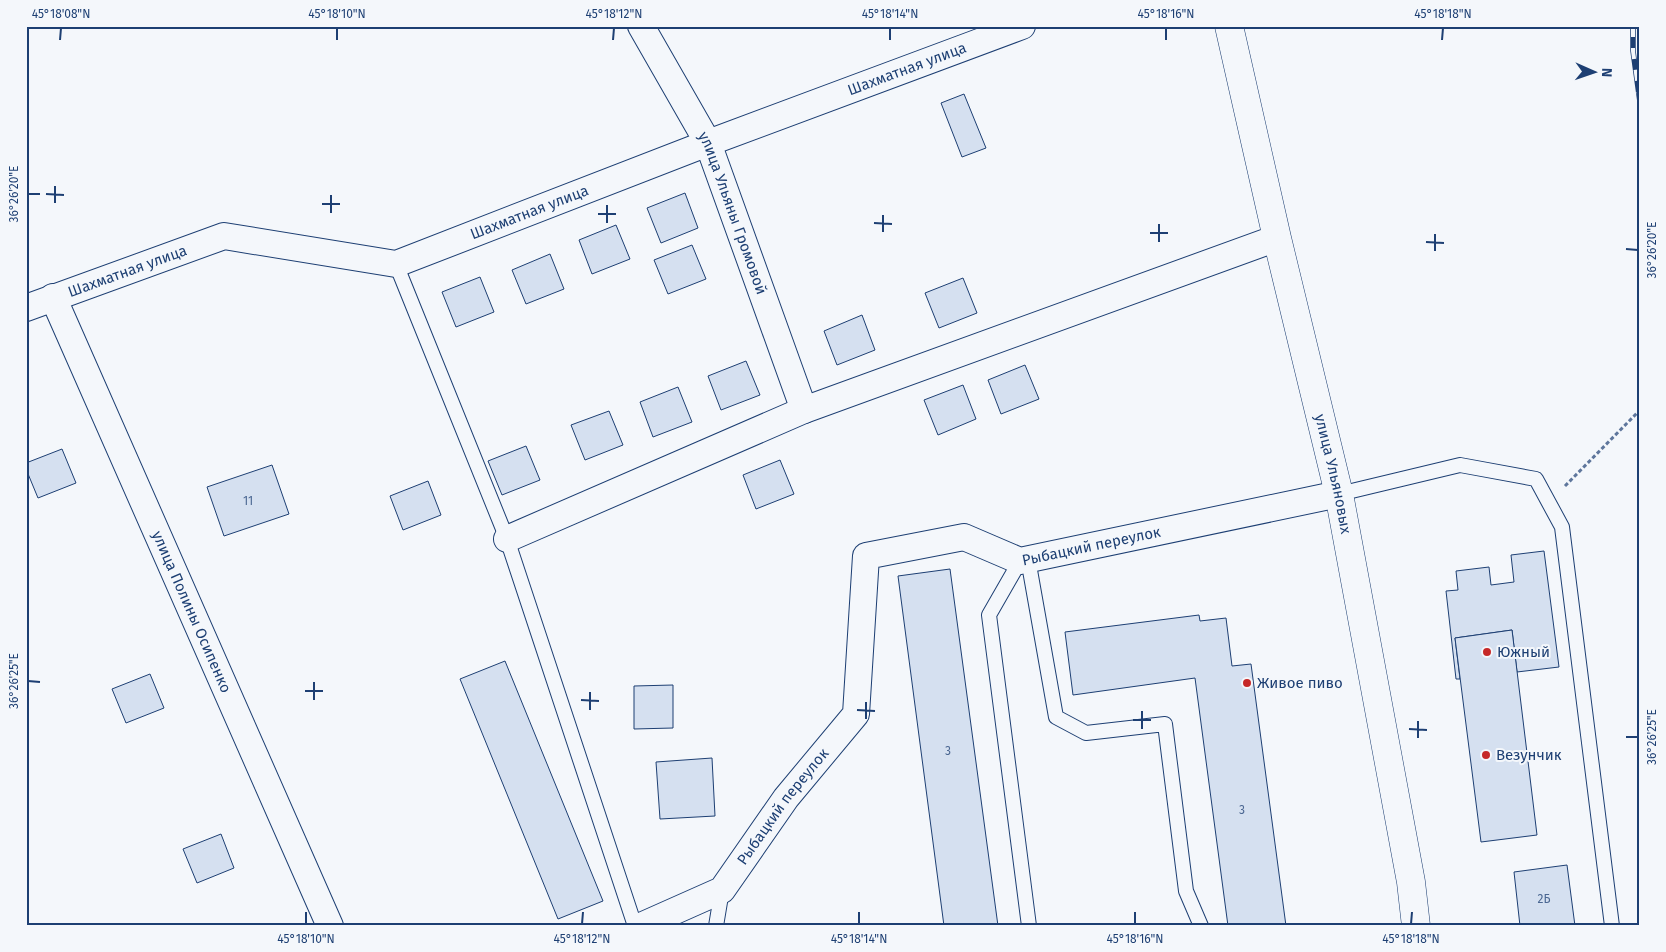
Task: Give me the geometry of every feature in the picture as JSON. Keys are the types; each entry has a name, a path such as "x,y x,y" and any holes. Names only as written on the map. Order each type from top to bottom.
{"street":[{"name":"улица Ульяны Громовой","path":"641,26 708,143 804,410"},
{"name":"Шахматная улица","path":"26,308 224,236 396,264 708,143 1022,26"},
{"name":"улица Ульяновых","path":"1229,26 1277,238 1339,494 1411,882 1416,926"},
{"path":"506,539 804,410 1277,238"},
{"name":"улица Полины Осипенко","path":"53,297 330,926"},
{"name":"Рыбацкий переулок","path":"722,890 786,798 856,714 866,556 964,537 1024,560 1339,494"},
{"path":"641,926 722,890"}],"lane":[{"path":"396,264 506,539 635,926"},
{"path":"1339,494 1460,465 1536,479 1562,527 1612,926"},
{"path":"1024,560 989,615 1029,926"},
{"path":"1024,560 1056,717 1086,733 1165,724 1186,891 1200,926"},
{"path":"716,926 722,890"}],"path":[{"path":"1548,502 1640,410"}],"building":[{"path":"964,94 986,148 962,157 941,103"},
{"path":"685,193 698,228 661,243 647,208"},
{"path":"616,225 630,259 592,274 579,240"},
{"path":"692,245 706,279 668,294 654,260"},
{"path":"550,254 564,289 526,304 512,270"},
{"path":"480,277 494,312 456,327 442,292"},
{"path":"963,278 977,313 939,328 925,293"},
{"path":"862,315 875,350 837,365 824,331"},
{"path":"746,361 760,395 721,410 708,376"},
{"path":"1025,365 1039,399 1001,414 988,380"},
{"path":"963,385 976,419 938,435 924,400"},
{"path":"678,387 692,422 653,437 640,402"},
{"path":"609,411 623,445 585,460 571,425"},
{"path":"526,446 540,480 502,495 488,461"},
{"path":"62,449 76,483 38,498 26,469 26,463"},
{"path":"780,460 794,494 756,509 743,475"},
{"path":"272,465 289,514 224,536 207,487"},
{"path":"428,481 441,515 403,530 390,496"},
{"path":"1544,551 1559,667 1517,672 1512,630 1455,638 1460,679 1456,679 1446,591 1458,590 1456,571 1489,567 1491,585 1514,582 1511,555"},
{"path":"950,569 998,926 944,926 898,576"},
{"path":"1199,615 1200,621 1226,618 1232,666 1251,664 1286,926 1228,926 1195,678 1073,695 1065,632"},
{"path":"1512,630 1537,835 1481,842 1455,638"},
{"path":"505,661 603,901 558,919 460,679"},
{"path":"150,674 164,708 126,723 112,689"},
{"path":"673,685 673,728 634,729 634,686"},
{"path":"712,758 715,816 660,819 656,762"},
{"path":"221,834 234,868 197,883 183,849"},
{"path":"1567,865 1575,926 1520,926 1514,872"}],"railway":[{"path":"1633,26 1633,51 1640,102"}],"place":[{"name":"Южный","path":"1487,652"},
{"name":"Живое пиво","path":"1247,683"},
{"name":"Везунчик","path":"1486,755"}]}
